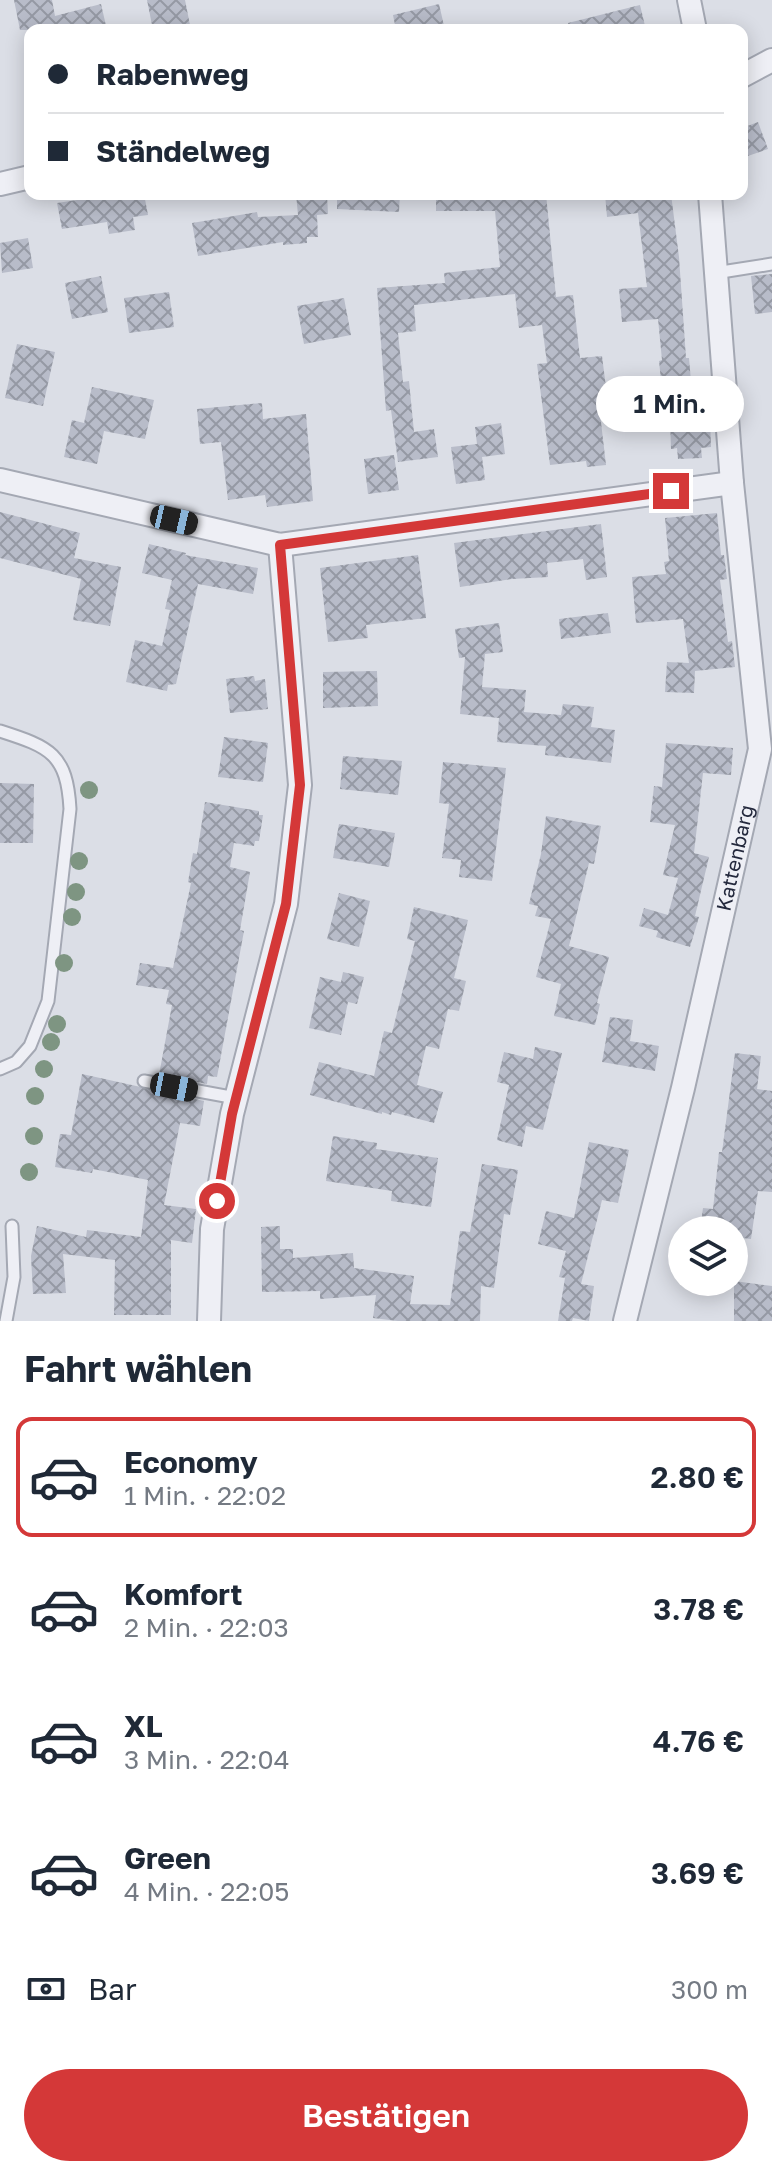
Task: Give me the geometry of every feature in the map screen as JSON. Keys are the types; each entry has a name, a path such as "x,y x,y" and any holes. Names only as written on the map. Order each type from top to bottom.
{"street":[{"path":"689,0 694,24"},
{"path":"748,73 772,60"},
{"path":"0,184 24,178"},
{"name":"Kattenbarg","path":"625,1321 683,1088 760,749 732,483 710,200"},
{"path":"0,480 280,545 732,483"},
{"path":"209,1321 212,1229 236,1098 286,904 300,785 280,545"}],"lane":[{"path":"715,273 772,264"},
{"path":"0,733 41,745 58,761 69,780 70,809 48,1001 30,1046 16,1062 0,1069"},
{"path":"144,1081 236,1098"},
{"path":"6,1321 14,1277 12,1226"}],"building":[{"path":"14,0 52,0 55,16 101,4 106,24 24,24 24,30 20,30"},
{"path":"147,0 185,0 190,24 152,24"},
{"path":"439,4 444,24 395,24 393,15"},
{"path":"640,5 645,24 568,24"},
{"path":"758,122 768,149 748,156 748,126"},
{"path":"145,200 148,215 133,217 135,230 109,234 107,222 62,229 57,203"},
{"path":"297,200 327,200 328,214 317,215 318,237 307,237 307,243 283,245 283,242 198,256 192,223 257,212 258,217 298,215"},
{"path":"337,200 400,200 399,212 337,209"},
{"path":"436,200 547,200 556,297 573,295 580,358 602,356 608,403 599,405 606,465 587,467 586,461 550,465 537,364 547,363 542,325 519,328 515,294 414,305 416,331 398,333 403,382 409,381 414,432 434,429 438,457 398,462 391,410 386,411 377,288 445,283 444,273 500,267 495,211 436,211"},
{"path":"606,200 672,200 694,417 710,417 711,447 701,448 702,458 678,459 677,448 671,449 669,389 662,390 658,319 622,322 619,289 647,287 638,213 607,217"},
{"path":"28,238 33,268 2,273 0,243"},
{"path":"772,274 772,312 755,314 751,276"},
{"path":"101,276 108,312 72,319 65,283"},
{"path":"169,292 174,327 129,333 124,298"},
{"path":"344,298 351,335 304,344 297,306"},
{"path":"17,344 55,352 43,406 5,398"},
{"path":"92,387 154,400 145,439 104,431 97,464 64,457 72,420 84,423"},
{"path":"262,403 263,419 306,414 313,501 267,507 265,495 228,500 221,442 200,444 197,409"},
{"path":"501,423 505,454 482,457 485,480 456,484 451,447 477,444 475,427"},
{"path":"394,455 399,490 368,494 364,459"},
{"path":"0,512 80,533 74,558 121,567 110,626 73,620 81,579 0,558"},
{"path":"717,513 727,579 720,580 728,642 732,641 735,667 695,671 694,693 665,692 667,662 689,663 683,619 636,623 632,577 666,574 664,562 669,561 665,518"},
{"path":"601,524 607,577 586,580 583,559 547,563 548,577 460,587 454,543"},
{"path":"149,544 185,555 258,568 253,594 198,584 176,684 168,685 167,691 126,682 135,640 162,646 170,610 165,609 172,580 142,573"},
{"path":"418,555 426,618 366,625 368,638 328,642 320,568"},
{"path":"608,613 611,633 561,639 559,619"},
{"path":"499,623 503,652 485,654 482,687 526,690 524,712 561,715 563,704 594,707 591,727 615,730 611,763 545,755 546,746 497,742 499,718 460,714 465,657 459,658 455,629"},
{"path":"377,671 378,706 323,708 323,672"},
{"path":"254,676 255,681 265,679 268,709 230,713 226,679"},
{"path":"224,737 268,743 263,782 218,777"},
{"path":"666,743 733,748 731,775 703,773 694,853 709,857 695,916 699,917 690,947 656,937 658,931 639,926 644,908 668,915 678,878 663,875 675,825 650,822 654,786 662,787"},
{"path":"343,756 402,761 398,795 340,789"},
{"path":"443,762 506,768 492,881 459,877 461,860 442,858 449,804 439,803"},
{"path":"0,783 34,784 33,843 0,843"},
{"path":"205,802 259,811 259,815 263,815 259,841 255,841 254,846 234,843 230,867 250,872 240,930 244,931 217,1077 208,1076 207,1084 159,1075 172,1005 166,1004 169,990 136,985 140,963 173,968"},
{"path":"546,816 601,826 594,864 589,863 569,946 609,957 597,1003 600,1004 595,1025 554,1016 561,984 536,977 551,919 535,916 538,906 529,904"},
{"path":"339,824 395,833 389,867 333,858"},
{"path":"339,893 370,901 359,947 327,939"},
{"path":"414,907 468,920 454,978 466,981 459,1011 448,1009 439,1049 426,1046 417,1085 443,1092 434,1123 392,1112 391,1115 382,1114 310,1095 319,1062 374,1076 384,1031 392,1033 415,941 407,939"},
{"path":"343,972 364,977 357,1004 348,1002 341,1035 309,1028 320,977 341,982"},
{"path":"610,1017 633,1020 630,1041 659,1046 655,1071 602,1062"},
{"path":"535,1047 562,1053 543,1130 526,1126 522,1147 497,1140 509,1085 497,1082 504,1052 533,1059"},
{"path":"735,1053 761,1056 757,1089 772,1091 772,1192 758,1191 751,1239 748,1239 748,1216 702,1216 703,1208 713,1209 719,1152 722,1152"},
{"path":"82,1074 204,1101 200,1126 180,1123 164,1205 196,1209 192,1243 171,1240 171,1315 114,1315 115,1260 63,1254 66,1293 33,1294 31,1256 37,1226 86,1237 87,1230 141,1237 148,1180 93,1169 92,1173 55,1167 60,1134 71,1135"},
{"path":"333,1136 377,1143 376,1149 438,1158 431,1207 391,1201 392,1191 326,1181"},
{"path":"589,1142 629,1150 618,1203 602,1200 581,1284 594,1286 589,1321 573,1318 572,1321 558,1321 565,1278 559,1277 566,1251 538,1244 546,1211 574,1218"},
{"path":"482,1164 518,1170 510,1215 504,1214 494,1288 481,1286 480,1321 373,1318 376,1295 320,1299 320,1291 262,1292 261,1227 280,1226 280,1249 293,1249 293,1258 353,1253 354,1268 414,1276 410,1304 450,1305 460,1231 470,1232"},
{"path":"748,1283 772,1286 772,1321 734,1321 734,1296 748,1296"}],"route":[{"path":"217,1201 232,1114 286,904 300,785 280,545 671,491"}]}
